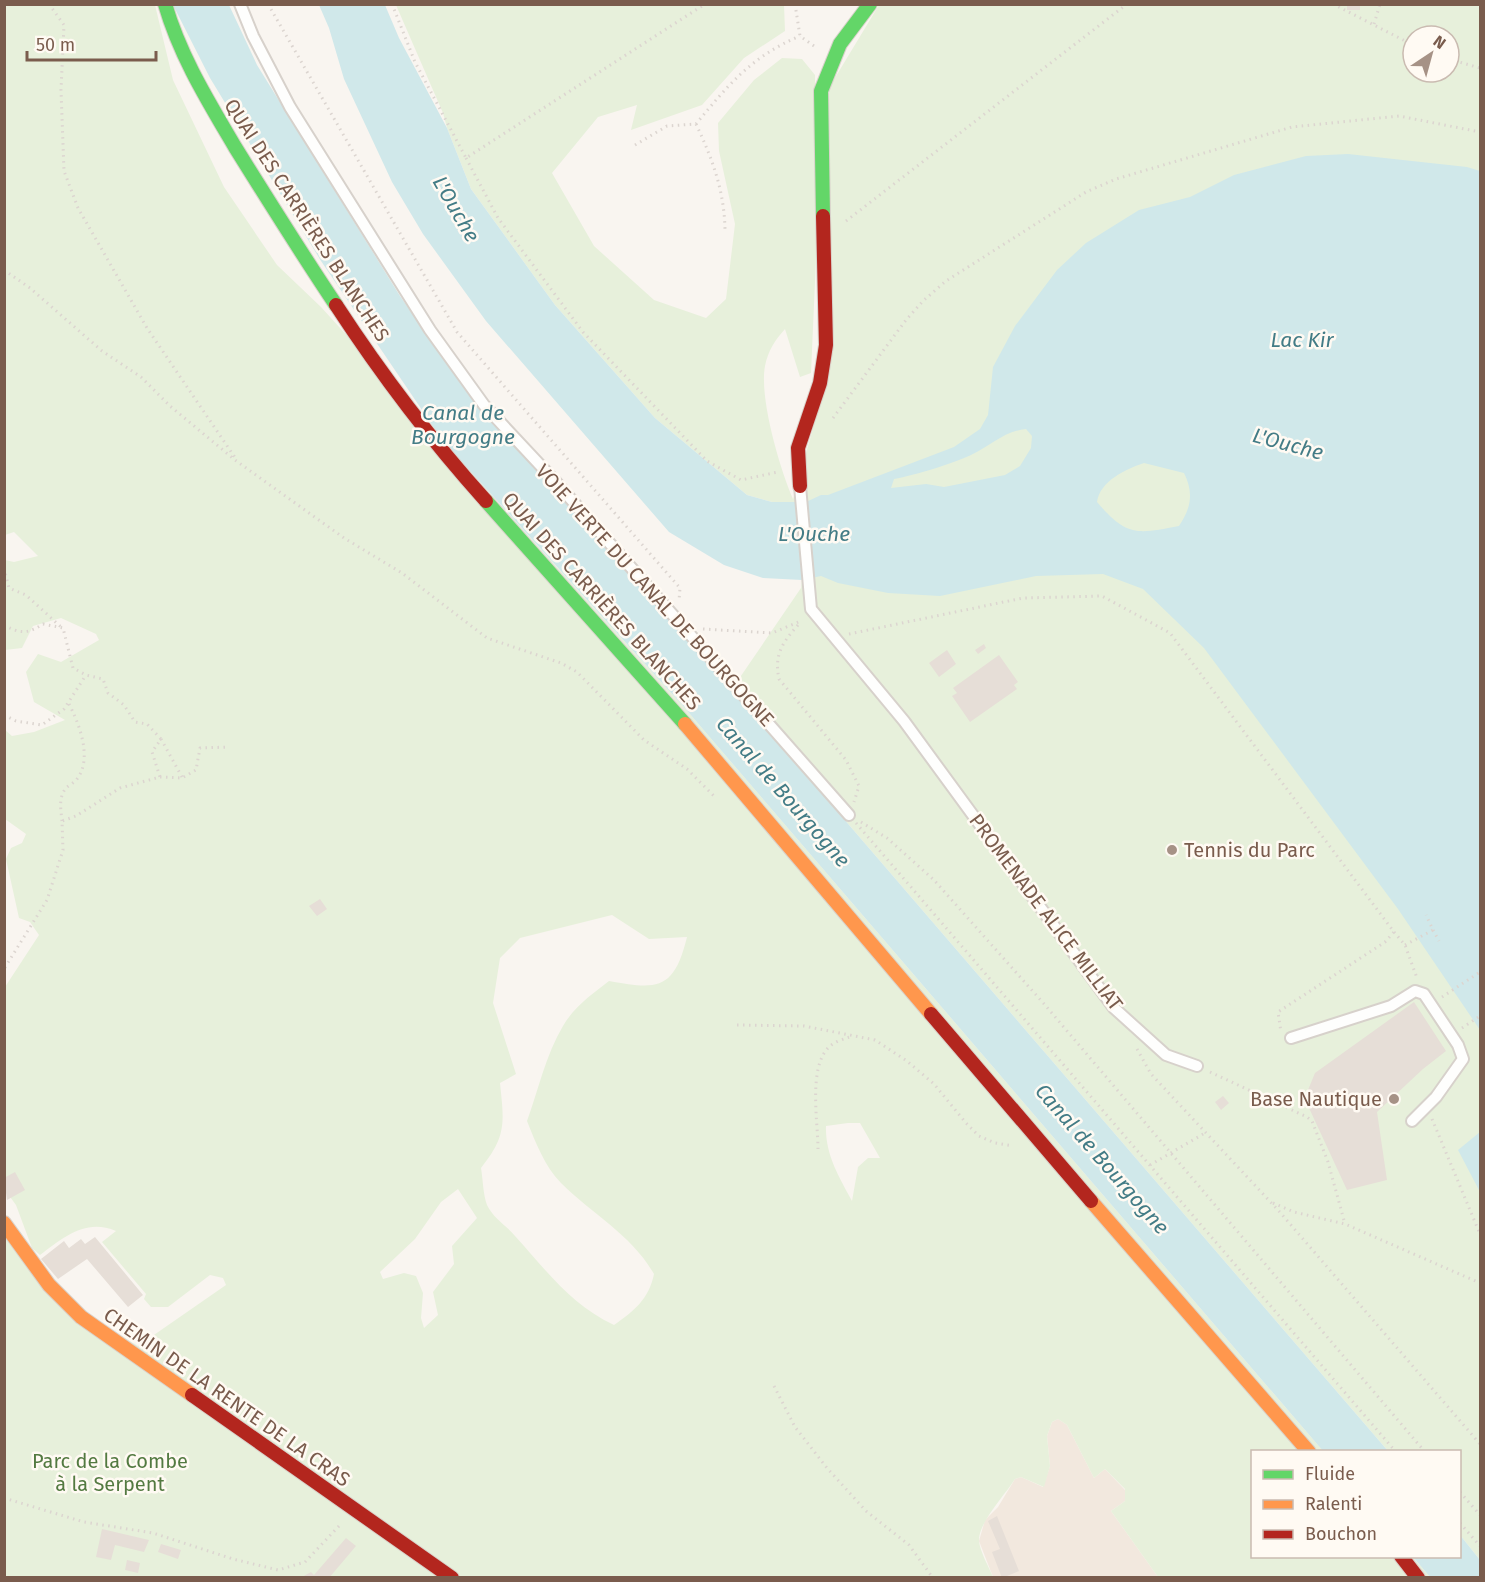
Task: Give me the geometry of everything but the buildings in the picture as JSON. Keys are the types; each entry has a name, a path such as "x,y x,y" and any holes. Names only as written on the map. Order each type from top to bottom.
{"street":[{"name":"QUAI DES CARRIÈRES BLANCHES","path":"165,4 175,39 200,88 285,229 363,346 448,458 650,682 1038,1141 1308,1450"},
{"path":"800,486 798,448 820,383 826,345 821,92 831,59 847,30 870,4"},
{"name":"CHEMIN DE LA RENTE DE LA CRAS","path":"4,1223 58,1297 81,1317 452,1578"},
{"path":"1402,1558 1418,1578"}],"lane":[{"name":"VOIE VERTE DU CANAL DE BOURGOGNE","path":"240,4 253,36 290,107 430,330 484,405 554,480 849,815"},
{"path":"800,486 811,609"},
{"name":"PROMENADE ALICE MILLIAT","path":"811,609 904,721 1114,1008 1166,1055 1197,1066"},
{"path":"1287,1039 1390,1006 1415,991 1419,992 1435,1009 1458,1045 1463,1059 1426,1107 1412,1121"}],"path":[{"path":"49,4 64,25 62,100 64,171 78,208 147,328 239,463"},
{"path":"268,4 457,332 680,588 678,621 700,628 772,633 801,621"},
{"path":"392,4 415,62 498,218 583,332 707,461 741,480 769,473 799,471"},
{"path":"466,158 705,4"},
{"path":"795,4 800,36 831,59"},
{"path":"825,237 1127,4"},
{"path":"1333,4 1401,39"},
{"path":"1345,10 1346,4"},
{"path":"1374,24 1380,4"},
{"path":"634,145 668,126 696,124 752,62 775,47 800,36"},
{"path":"1461,62 1480,68"},
{"path":"829,423 906,320 923,301 946,281 1086,192 1116,179 1292,127 1399,116 1480,132"},
{"path":"696,124 719,178 725,208 725,233"},
{"path":"4,270 30,288 102,351 141,377 170,406 239,463 344,538 402,573 487,638 561,663 577,672 644,740 687,769 723,805"},
{"path":"4,568 9,588 26,596 63,628 73,668 86,675 103,679 113,699 124,705 135,722 147,724 161,739 182,778"},
{"path":"832,637 1023,598 1102,596 1170,633 1405,945 1416,973 1419,992"},
{"path":"811,609 781,644 776,663 779,679 846,760 859,786 849,815"},
{"path":"4,625 18,633 32,631 43,624 63,628"},
{"path":"4,715 16,721 42,725 64,709 86,675"},
{"path":"4,969 47,900 63,849 60,801 65,789 76,781 85,759 77,719 68,702"},
{"path":"160,777 152,752 161,739"},
{"path":"62,821 76,816 120,788 160,777 182,778 196,770 200,748 229,747"},
{"path":"849,815 887,838 934,880 1045,1005 1423,1450"},
{"path":"849,815 1394,1450"},
{"path":"1426,915 1439,941"},
{"path":"1405,945 1433,930"},
{"path":"1287,1039 1278,1025 1278,1012 1385,942 1394,932"},
{"path":"1450,992 1480,972"},
{"path":"1470,1022 1480,1016"},
{"path":"737,1025 804,1026 875,1040 907,1061 934,1084 966,1123 980,1136 995,1143 1015,1147 1038,1141"},
{"path":"818,1149 816,1075 821,1057 830,1045 852,1036"},
{"path":"1135,1046 1151,1074 1270,1202 1480,1444"},
{"path":"1197,1066 1307,1117 1328,1162 1345,1224"},
{"path":"1426,1107 1480,1234"},
{"path":"1150,1165 1205,1133"},
{"path":"1270,1202 1294,1212 1345,1224 1480,1283"},
{"path":"774,1386 795,1427 827,1468 866,1511 909,1545 933,1578"},
{"path":"1461,1493 1480,1515"},
{"path":"4,1498 84,1522 153,1533 233,1559 278,1570 305,1562 354,1510"},
{"path":"1461,1524 1480,1546"}],"shaded area":[{"path":"1058,1419 1067,1425 1094,1478 1105,1469 1125,1490 1125,1501 1111,1511 1158,1577 993,1577 979,1541 985,1520 998,1507 1015,1479 1021,1477 1043,1487 1050,1466 1047,1436 1052,1422"}],"green space":[{"name":"Parc de la Combe à la Serpent","path":"5,5 155,5 173,80 224,187 277,265 321,307 683,706 1322,1450 1251,1450 1251,1558 1414,1558 1430,1577 1158,1577 1111,1511 1125,1501 1125,1489 1105,1469 1094,1478 1067,1425 1058,1419 1052,1422 1047,1436 1050,1466 1044,1487 1021,1477 1015,1479 983,1526 979,1541 993,1577 5,1577 4,1225 44,1288 138,1346 226,1285 223,1278 210,1275 168,1307 151,1307 144,1299 146,1294 102,1242 116,1231 95,1227 85,1228 67,1236 40,1255 32,1248 16,1205 5,1190 5,987 39,935 30,922 19,918 6,859 11,848 22,843 26,834 5,819 5,730 12,736 34,732 65,720 34,702 26,672 38,654 61,662 99,640 96,634 61,618 33,626 22,648 5,650 5,560 14,562 38,556 14,532 5,535","holes":["612,915 649,939 687,937 682,954 670,977 652,985 609,981 578,1007 567,1019 552,1048 527,1121 541,1154 555,1177 623,1236 645,1260 654,1274 652,1283 640,1304 614,1325 572,1297 487,1205 481,1168 496,1147 502,1128 500,1083 516,1074 493,1003 500,958 520,938","860,1123 880,1158 868,1158 858,1167 852,1201 830,1156 826,1136 826,1126","458,1189 477,1218 452,1246 454,1264 433,1292 438,1315 424,1328 421,1318 423,1293 416,1276 404,1273 383,1279 380,1272 415,1239 441,1202"]},
{"path":"396,5 784,5 785,31 744,58 702,105 631,130 637,105 598,117 552,173 594,246 654,300 706,318 726,299 735,224 719,151 718,123 754,80 782,58 802,59 815,75 816,259 811,373 800,377 785,329 768,355 764,380 772,433 793,499 829,372 827,91 879,5 1480,5 1480,1560 1461,1536 1461,1450 1387,1450 732,689 801,588 802,580 772,502 747,495 655,418 555,305 471,189 443,113"}],"water":[{"name":"Canal de Bourgogne","path":"173,5 229,5 257,65 400,296 461,383 593,535 732,689 1387,1450 1322,1450 683,706 443,441 321,261 210,78"},
{"name":"Lac Kir","path":"319,5 385,5 399,38 447,128 471,189 555,305 655,418 747,495 772,502 806,502 821,495 828,495 954,447 980,429 988,415 993,367 1015,326 1057,270 1086,243 1139,210 1190,197 1234,175 1306,156 1348,154 1467,167 1480,171 1480,1030 1398,909 1204,648 1143,589 1103,574 1036,576 940,596 888,593 838,583 821,576 802,580 763,578 724,565 669,532 486,321 423,234 392,182 344,79 329,28","holes":["1026,429 1032,436 1031,448 1020,466 1005,475 944,487 926,484 891,488 894,479 954,462 1011,433","1144,463 1184,473 1189,487 1190,500 1179,526 1153,531 1134,530 1117,522 1097,502 1108,482 1122,472"]},
{"path":"1480,1132 1480,1192 1458,1150"},
{"path":"1461,1536 1480,1560 1480,1577 1430,1577 1414,1558 1461,1558"}],"traffic: fast":[{"path":"165,4 178,42 205,95 235,147 336,305"},
{"path":"823,216 821,91 840,44 870,4"},
{"path":"486,501 685,724"}],"traffic: slow":[{"path":"685,724 931,1014"},
{"path":"1091,1201 1307,1450"},
{"path":"4,1223 49,1285 81,1317 192,1395"}],"traffic: jam":[{"path":"800,486 798,448 820,383 826,345 823,216"},
{"path":"336,305 407,406 486,501"},
{"path":"931,1014 1091,1201"},
{"path":"192,1395 452,1578"},
{"path":"1403,1558 1418,1578"}],"place":[{"name":"Tennis du Parc","path":"1172,850"},
{"name":"Base Nautique","path":"1394,1099"}],"water label":[{"name":"L'Ouche","path":"456,209"},
{"name":"L'Ouche","path":"1288,444"},
{"name":"L'Ouche","path":"814,534"}]}
